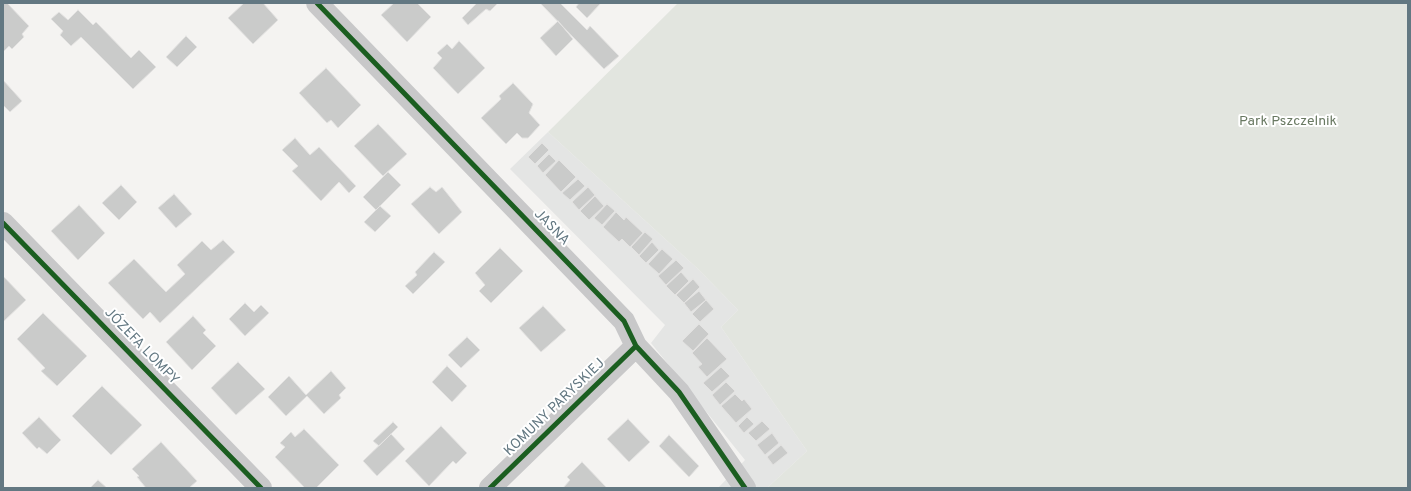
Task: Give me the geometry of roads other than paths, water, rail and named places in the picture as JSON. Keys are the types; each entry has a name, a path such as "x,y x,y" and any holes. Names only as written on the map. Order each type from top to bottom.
{"street":[{"name":"JASNA","path":"317,3 624,320 636,346 679,392 745,488"},
{"name":"JÓZEFA LOMPY","path":"3,223 261,488"},
{"name":"KOMUNY PARYSKIEJ","path":"490,488 636,346"}],"park label":[{"name":"Park Pszczelnik","path":"1288,122"}]}
